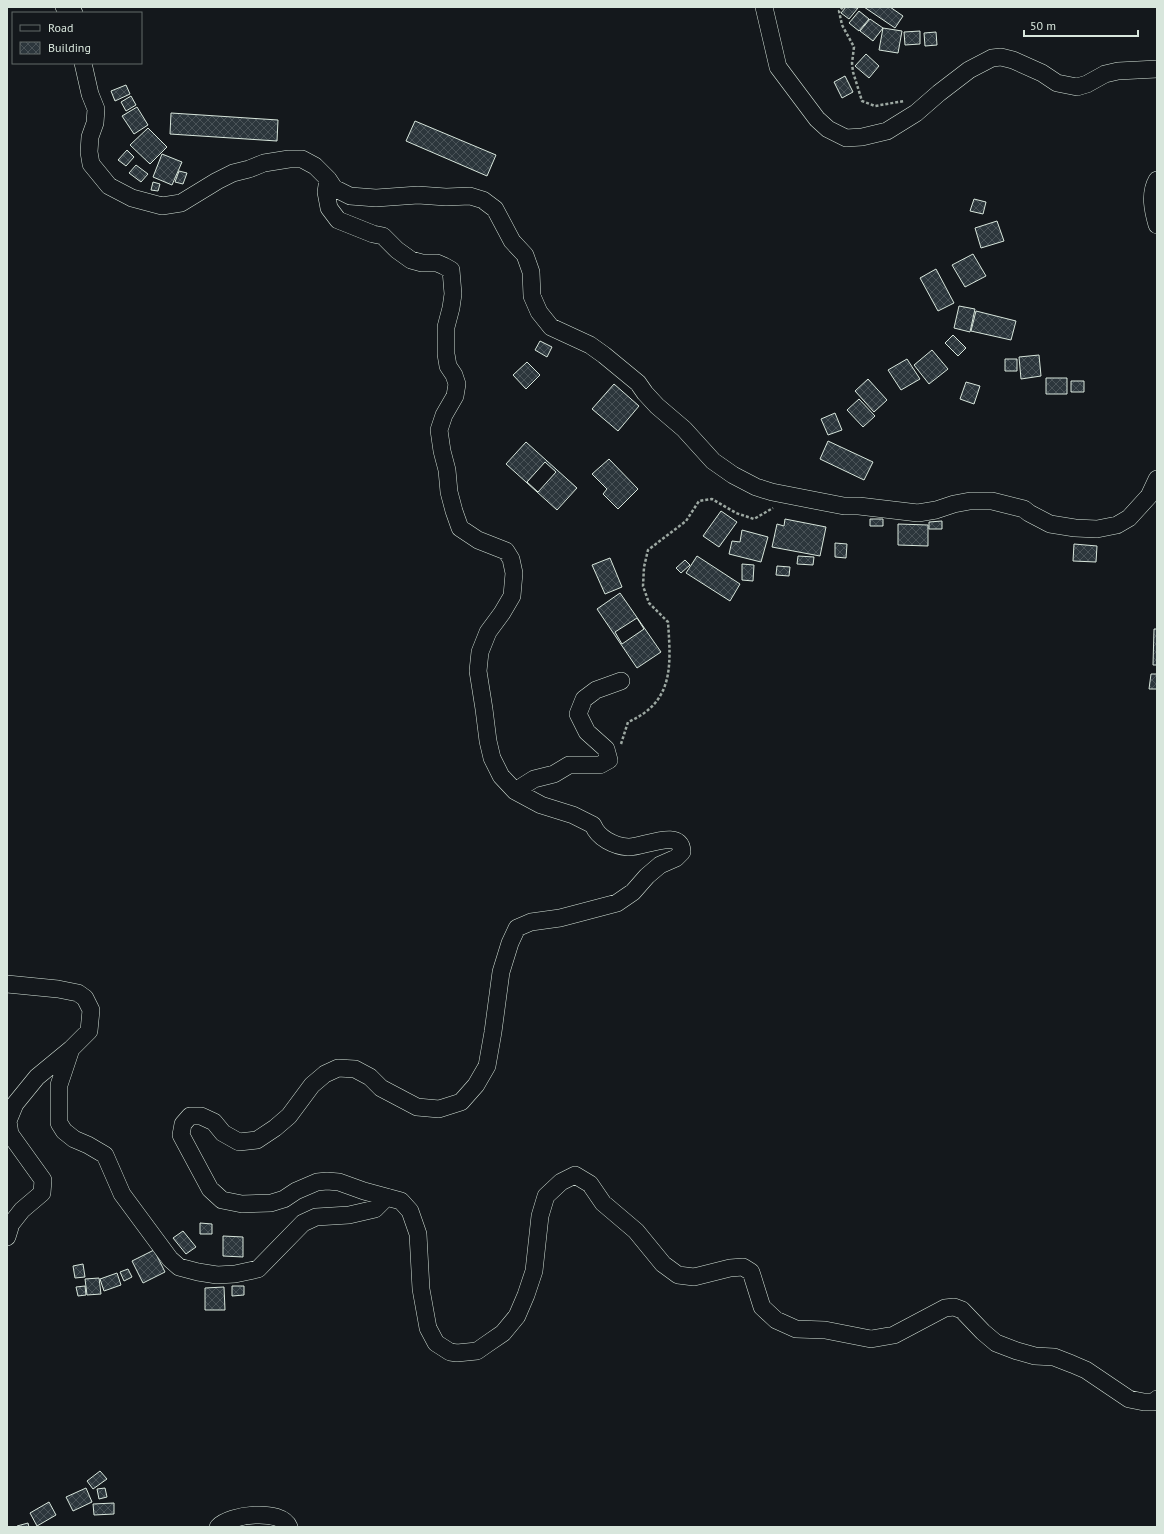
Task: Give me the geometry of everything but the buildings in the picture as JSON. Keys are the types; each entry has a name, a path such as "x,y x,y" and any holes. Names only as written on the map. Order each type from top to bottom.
{"street":[{"path":"764,7 778,67 817,119 828,129 846,138 868,136 887,131 916,113 939,93 970,70 992,58 1001,57 1013,60 1057,83 1077,87 1087,84 1105,74 1118,71 1157,69"},
{"path":"83,64 90,94 96,109 95,123 89,144 91,164 110,186 132,198 162,206 181,204 217,181 233,173 264,163 288,159 302,160 315,166 328,179 334,188 350,196 376,198 418,195 446,197 470,196 483,200 495,209 512,241 525,255 531,272 532,296 539,312 551,327 569,337 590,345 604,355 638,383 653,402 684,429 714,461 733,475 756,487 786,495 844,506 860,506 918,513 936,510 960,503 992,501 1024,509 1050,524 1075,528 1097,529 1117,525 1128,518 1149,496 1157,479"},
{"path":"328,179 326,192 329,208 338,220 373,234 383,236 397,250 411,260 437,263 451,270 453,294 446,327 446,354 448,366 454,375 457,384 455,396 444,415 439,430 447,470 449,492 460,528 478,540 506,551 511,559 514,573 512,596 488,632 480,652 478,671 488,741 492,758 501,776 515,791 541,805 573,814 593,825 596,831 610,843 628,847 642,846 670,839 679,842 682,846 682,852 676,858 660,865 647,876 633,892 617,903 560,918 531,922 517,928 510,943 501,972 494,1032 486,1066 476,1085 461,1102 439,1109 417,1107 381,1088 370,1077 355,1069 338,1068 325,1074 312,1085 289,1116 276,1128 257,1140 239,1142 223,1134 214,1122 202,1116 190,1116 183,1124 181,1136 210,1189 222,1200 242,1204 270,1203 284,1199 296,1191 317,1182 327,1181 339,1182 364,1191 401,1201 410,1211 418,1234 422,1289 428,1328 436,1343 450,1352 457,1353 477,1351 503,1333 517,1316 534,1271 540,1216 546,1196 561,1182 575,1175 590,1184 603,1203 636,1231 663,1264 678,1275 694,1277 730,1268 743,1267 751,1272 762,1307 776,1320 796,1329 825,1330 871,1339 894,1335 945,1308 954,1307 966,1314 982,1332 996,1343 1035,1356 1054,1357 1072,1364 1086,1370 1128,1399 1144,1402 1154,1402 1157,1400"},
{"path":"1157,180 1153,195 1153,208 1157,225"},
{"path":"515,791 534,779 554,774 569,766 600,765 609,760 606,749 587,732 578,714 584,699 596,690 621,681"},
{"path":"7,984 58,989 78,993 85,998 91,1010 89,1030 71,1049 37,1077 15,1104 8,1121 10,1134 43,1180 43,1187 42,1193 22,1210 11,1224 7,1237"},
{"path":"71,1049 59,1085 59,1123 64,1131 74,1139 88,1145 105,1156 122,1194 170,1259 179,1267 217,1275 235,1274 258,1269 303,1223 316,1217 349,1215 375,1209 387,1197"},
{"path":"218,1527 222,1522 236,1517 258,1515 277,1517 287,1523 289,1527"}],"path":[{"path":"842,7 839,11 842,25 854,47 852,72 862,101 875,106 909,100 928,103"},
{"path":"609,760 621,746 628,722 645,713 658,701 666,685 669,670 668,622 649,603 643,586 644,567 648,550 686,521 699,501 712,499 736,513 754,519 770,511 786,495"}]}
